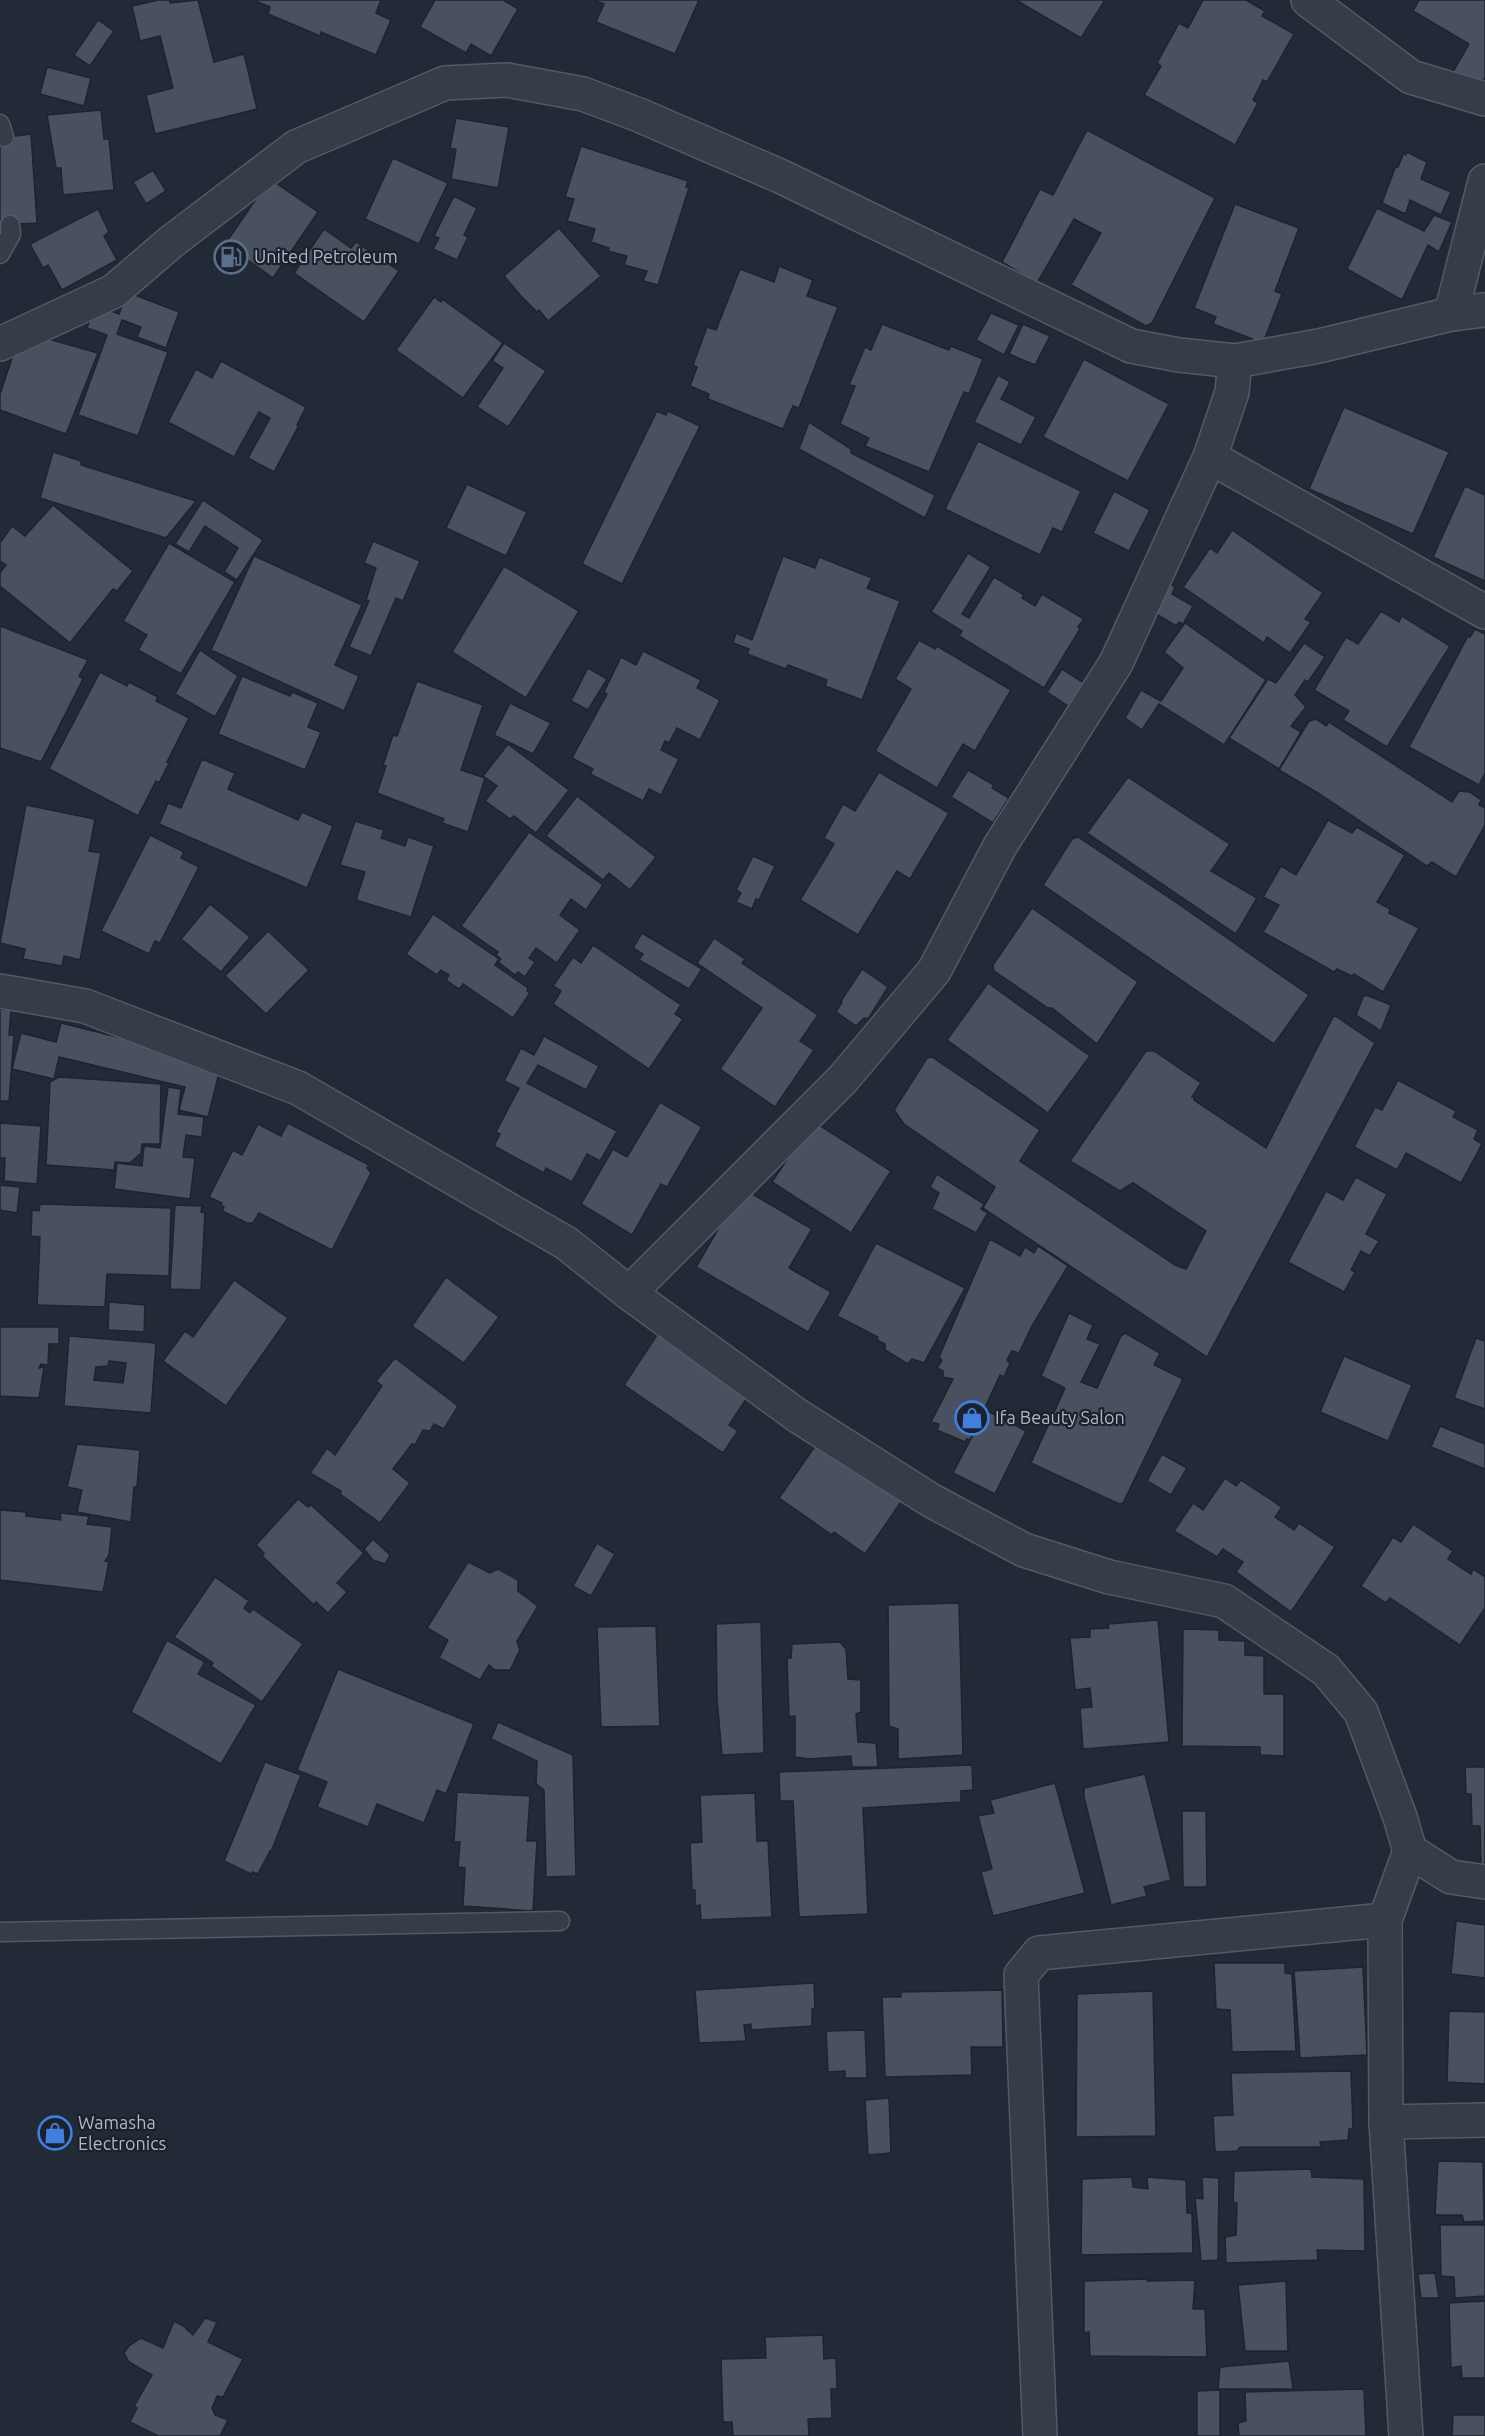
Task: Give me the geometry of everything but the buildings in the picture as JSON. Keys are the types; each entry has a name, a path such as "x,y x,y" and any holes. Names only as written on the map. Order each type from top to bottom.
{"street":[{"path":"1308,0 1411,76 1485,99"},
{"path":"0,344 114,291 171,242 296,147 445,83 507,80 583,94 639,115 780,176 1131,346 1179,355 1235,361 1319,346 1451,314 1485,310"},
{"path":"1451,314 1485,181"},
{"path":"629,1293 843,1079 934,971 1000,846 1116,663 1210,457 1232,392 1235,361"},
{"path":"1210,457 1485,612"},
{"path":"0,991 85,1006 298,1088 566,1243 629,1293 798,1416 932,1501 1024,1550 1109,1577 1224,1600 1326,1671 1361,1712 1400,1817 1410,1851 1384,1920 1386,2122 1406,2436"},
{"path":"1410,1851 1451,1877 1485,1882"},
{"path":"1040,2436 1021,1976 1039,1953 1384,1920"},
{"path":"1386,2122 1485,2120"}],"lane":[{"path":"0,254 11,234 10,225"},
{"path":"0,1932 560,1921"}],"place":[{"name":"United Petroleum","path":"231,257"},
{"name":"Ifa Beauty Salon","path":"972,1418"},
{"name":"Wamasha Electronics","path":"55,2133"}]}
